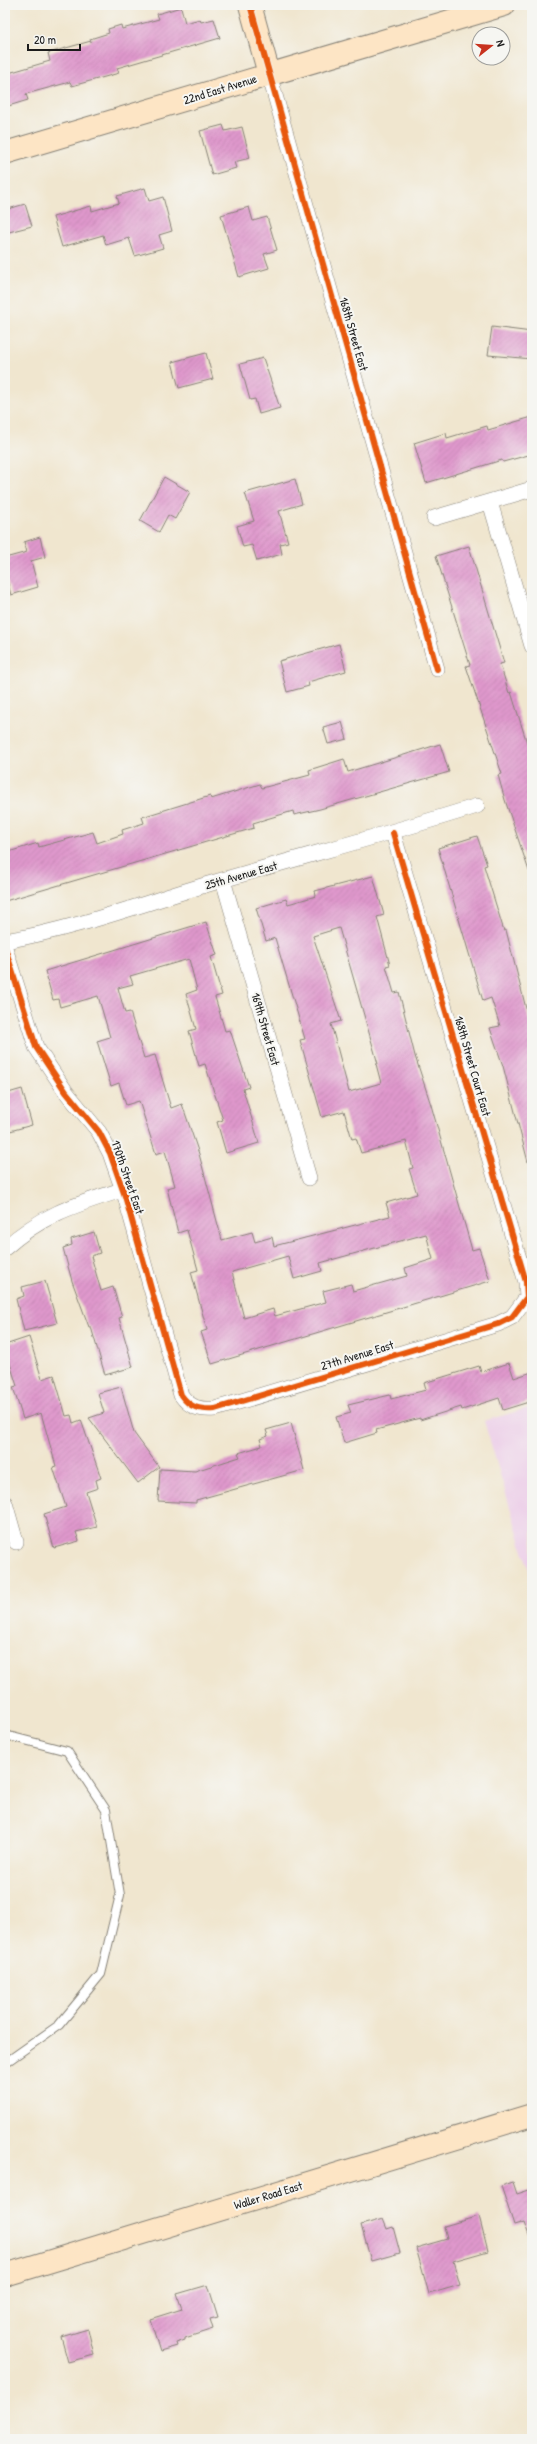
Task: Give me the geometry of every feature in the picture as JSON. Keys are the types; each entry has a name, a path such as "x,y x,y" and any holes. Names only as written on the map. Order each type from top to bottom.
{"street":[{"name":"168th Street East","path":"250,5 437,669"},
{"name":"22nd East Avenue","path":"5,153 504,5"},
{"path":"434,518 532,489"},
{"path":"490,502 532,646"},
{"name":"25th Avenue East","path":"5,941 51,930 393,833 477,806"},
{"name":"168th Street Court East","path":"393,833 526,1282 527,1297 522,1305"},
{"name":"169th Street East","path":"223,880 309,1178"},
{"name":"170th Street East","path":"5,948 36,1047 66,1092 99,1132 122,1190 180,1395 191,1406"},
{"path":"5,1248 24,1230 61,1210 122,1190"},
{"name":"27th Avenue East","path":"191,1406 203,1410 215,1409 498,1324 512,1317 522,1305"},
{"path":"5,1504 16,1542"},
{"name":"Waller Road East","path":"5,2275 532,2115"}],"lane":[{"path":"5,1735 67,1750 106,1810 120,1895 101,1974 59,2025 5,2063"}],"shaded area":[{"path":"532,1407 532,1580 484,1421"}],"building":[{"path":"181,7 185,23 200,19 201,22 214,19 220,38 117,68 119,73 72,86 70,82 26,94 28,100 5,107 5,74 50,61 48,53 91,41 90,39 109,33 108,29 121,25 122,29 159,19 157,14"},
{"path":"223,125 225,131 242,127 250,158 234,162 236,168 212,175 200,131"},
{"path":"145,188 149,201 163,197 172,231 159,235 163,248 135,256 129,238 106,245 103,235 62,247 53,217 91,206 92,211 119,203 117,196"},
{"path":"25,204 32,226 5,233 5,210"},
{"path":"249,207 253,221 267,217 277,250 264,254 269,268 239,277 221,215"},
{"path":"492,327 532,332 532,359 488,355"},
{"path":"206,353 213,379 179,388 172,362"},
{"path":"263,358 280,408 259,414 255,399 250,400 240,364"},
{"path":"532,417 532,454 503,462 502,460 426,483 414,443 446,433 447,438 487,426 488,430"},
{"path":"164,477 190,492 175,519 168,515 159,532 140,521"},
{"path":"295,479 302,504 279,511 288,542 280,544 282,554 257,561 252,545 243,547 237,526 254,521 245,493"},
{"path":"40,537 45,557 31,561 38,587 11,595 5,573 5,558 27,552 24,542"},
{"path":"469,546 504,663 500,664 509,693 511,692 532,759 532,870 529,871 505,800 498,775 502,774 466,666 470,665 436,556"},
{"path":"339,644 346,671 308,682 309,686 287,692 279,661"},
{"path":"342,722 347,739 328,744 323,727"},
{"path":"440,744 449,772 320,809 294,815 293,811 253,823 254,828 5,901 5,853 38,843 39,847 93,832 97,843 123,834 122,830 144,823 142,817 210,796 211,799 260,784 262,788 310,775 309,770 344,759 348,772"},
{"path":"477,836 487,865 484,866 504,931 506,930 532,1032 532,1058 528,1059 532,1072 532,1161 528,1162 503,1066 490,1028 500,1026 491,998 483,1001 438,848"},
{"path":"373,876 384,915 377,917 390,965 386,966 394,993 399,992 415,1056 431,1105 472,1250 479,1248 490,1281 212,1364 201,1332 207,1330 191,1272 198,1270 187,1230 178,1233 167,1188 175,1186 165,1151 156,1154 139,1101 126,1105 119,1083 111,1086 97,1041 110,1037 98,996 60,1007 58,999 53,1000 45,971 206,922 217,955 211,957 222,995 215,997 225,1031 230,1030 249,1087 243,1089 259,1143 226,1153 217,1122 223,1120 205,1064 199,1066 189,1031 196,1029 186,994 197,990 189,959 130,976 133,984 118,988 125,1013 130,1012 144,1058 155,1055 171,1108 182,1104 199,1154 222,1240 252,1232 255,1242 272,1237 274,1246 390,1216 386,1203 417,1194 409,1169 413,1168 406,1141 361,1153 356,1138 352,1139 344,1111 322,1117 300,1040 305,1039 275,938 266,941 256,908 286,899 288,904 316,896 315,891","holes":["339,928 378,1064 376,1064 381,1083 349,1092 331,1024 341,1021 313,936","426,1234 433,1259 405,1268 407,1276 353,1291 351,1284 323,1291 326,1302 275,1316 273,1309 244,1318 232,1272 288,1256 294,1279 322,1271 320,1263"]},
{"path":"22,1089 32,1125 10,1131 5,1114 5,1094"},
{"path":"94,1232 100,1253 91,1256 101,1291 113,1287 122,1317 119,1318 133,1367 105,1375 91,1327 89,1327 72,1281 63,1248 72,1245 71,1239"},
{"path":"45,1281 57,1323 24,1331 16,1299 24,1296 22,1287"},
{"path":"29,1337 42,1379 54,1375 66,1416 71,1415 73,1423 81,1420 101,1478 96,1480 98,1488 86,1492 97,1527 76,1532 79,1541 54,1548 44,1514 66,1507 53,1467 56,1466 41,1413 23,1419 13,1387 17,1386 5,1348 5,1345"},
{"path":"509,1363 514,1378 532,1372 532,1401 503,1410 499,1398 462,1410 461,1407 420,1420 420,1418 376,1430 377,1433 344,1443 336,1417 351,1413 348,1405 390,1395 391,1399 426,1390 424,1383 479,1366 481,1372"},
{"path":"121,1387 134,1433 159,1467 138,1483 89,1418 104,1413 98,1393"},
{"path":"291,1423 304,1470 196,1500 196,1503 158,1501 160,1469 195,1471 240,1457 238,1453 262,1446 260,1439 268,1436 266,1430"},
{"path":"513,2182 517,2194 532,2189 532,2238 530,2238 524,2222 514,2225 501,2186"},
{"path":"479,2216 488,2251 453,2261 460,2285 429,2294 416,2248 447,2239 444,2226"},
{"path":"383,2219 387,2229 393,2227 400,2253 371,2261 361,2225"},
{"path":"208,2285 218,2317 210,2319 213,2329 185,2338 185,2340 176,2343 177,2346 160,2351 150,2319 182,2309 177,2294"},
{"path":"88,2329 94,2355 68,2362 61,2337"}],"cycle path":[{"path":"250,5 437,669"},
{"path":"5,948 36,1047 66,1092 99,1132 110,1153 125,1196 181,1395 188,1403 196,1407 215,1409 498,1324 512,1317 527,1297 526,1282 393,833"}]}
